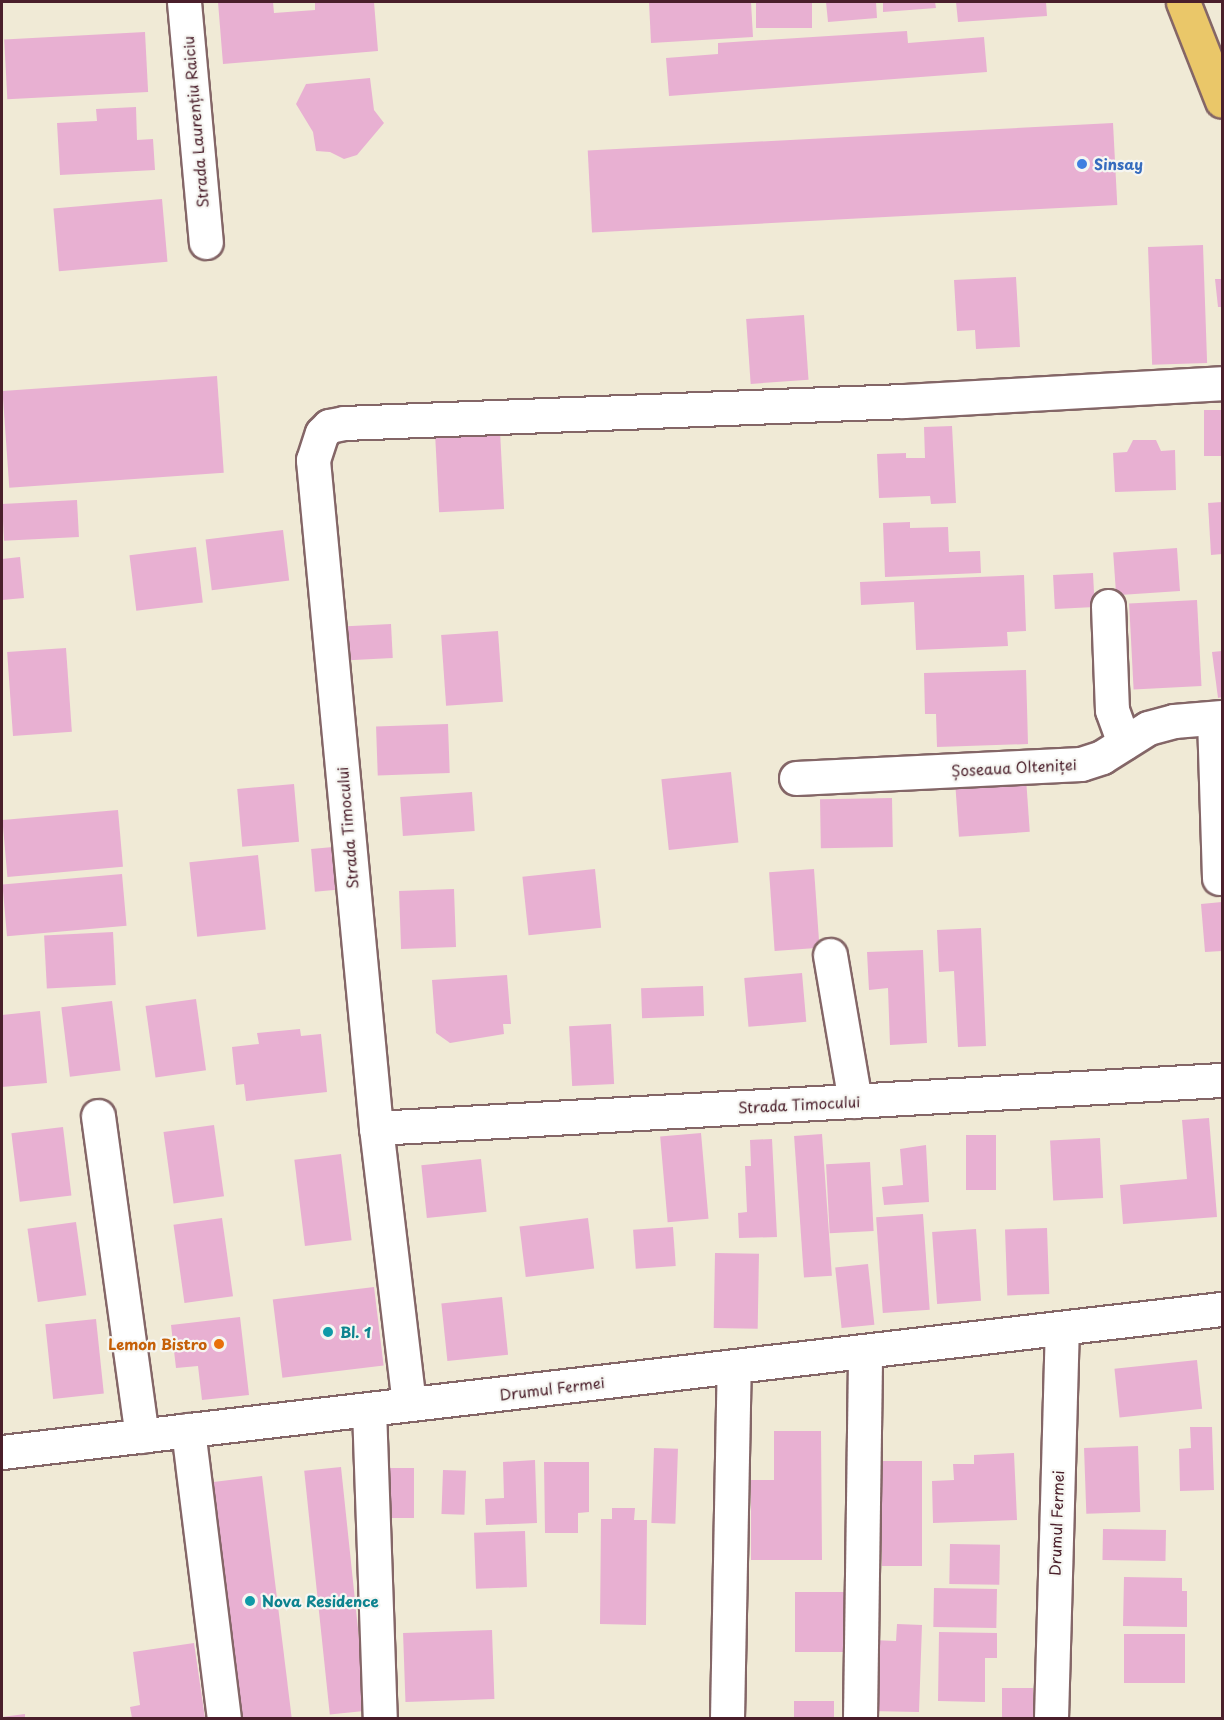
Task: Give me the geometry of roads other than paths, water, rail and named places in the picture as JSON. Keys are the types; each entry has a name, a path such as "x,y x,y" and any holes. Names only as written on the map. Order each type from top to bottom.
{"main road":[{"path":"1183,2 1222,101"}],"street":[{"name":"Strada Laurențiu Raiciu","path":"184,2 206,242"},
{"name":"Strada Timocului","path":"409,1404 376,1128 313,460 316,445 329,426 344,423 903,401 1222,382"},
{"path":"1108,606 1112,710 1125,743"},
{"path":"1218,718 1219,878"},
{"name":"Șoseaua Olteniței","path":"796,778 1081,764 1125,743 1148,728 1218,718"},
{"path":"830,955 855,1101"},
{"name":"Strada Timocului","path":"376,1128 1222,1080"},
{"path":"98,1116 142,1436"},
{"name":"Drumul Fermei","path":"2,1452 1222,1310"},
{"name":"Drumul Fermei","path":"1051,1719 1062,1328"},
{"path":"860,1719 865,1352"},
{"path":"727,1719 734,1367"},
{"path":"369,1409 380,1719"},
{"path":"188,1430 224,1719"}],"place":[{"name":"Sinsay","path":"1082,164"},
{"name":"Bl. 1","path":"328,1332"},
{"name":"Lemon Bistro","path":"219,1344"},
{"name":"Nova Residence","path":"250,1601"}]}
